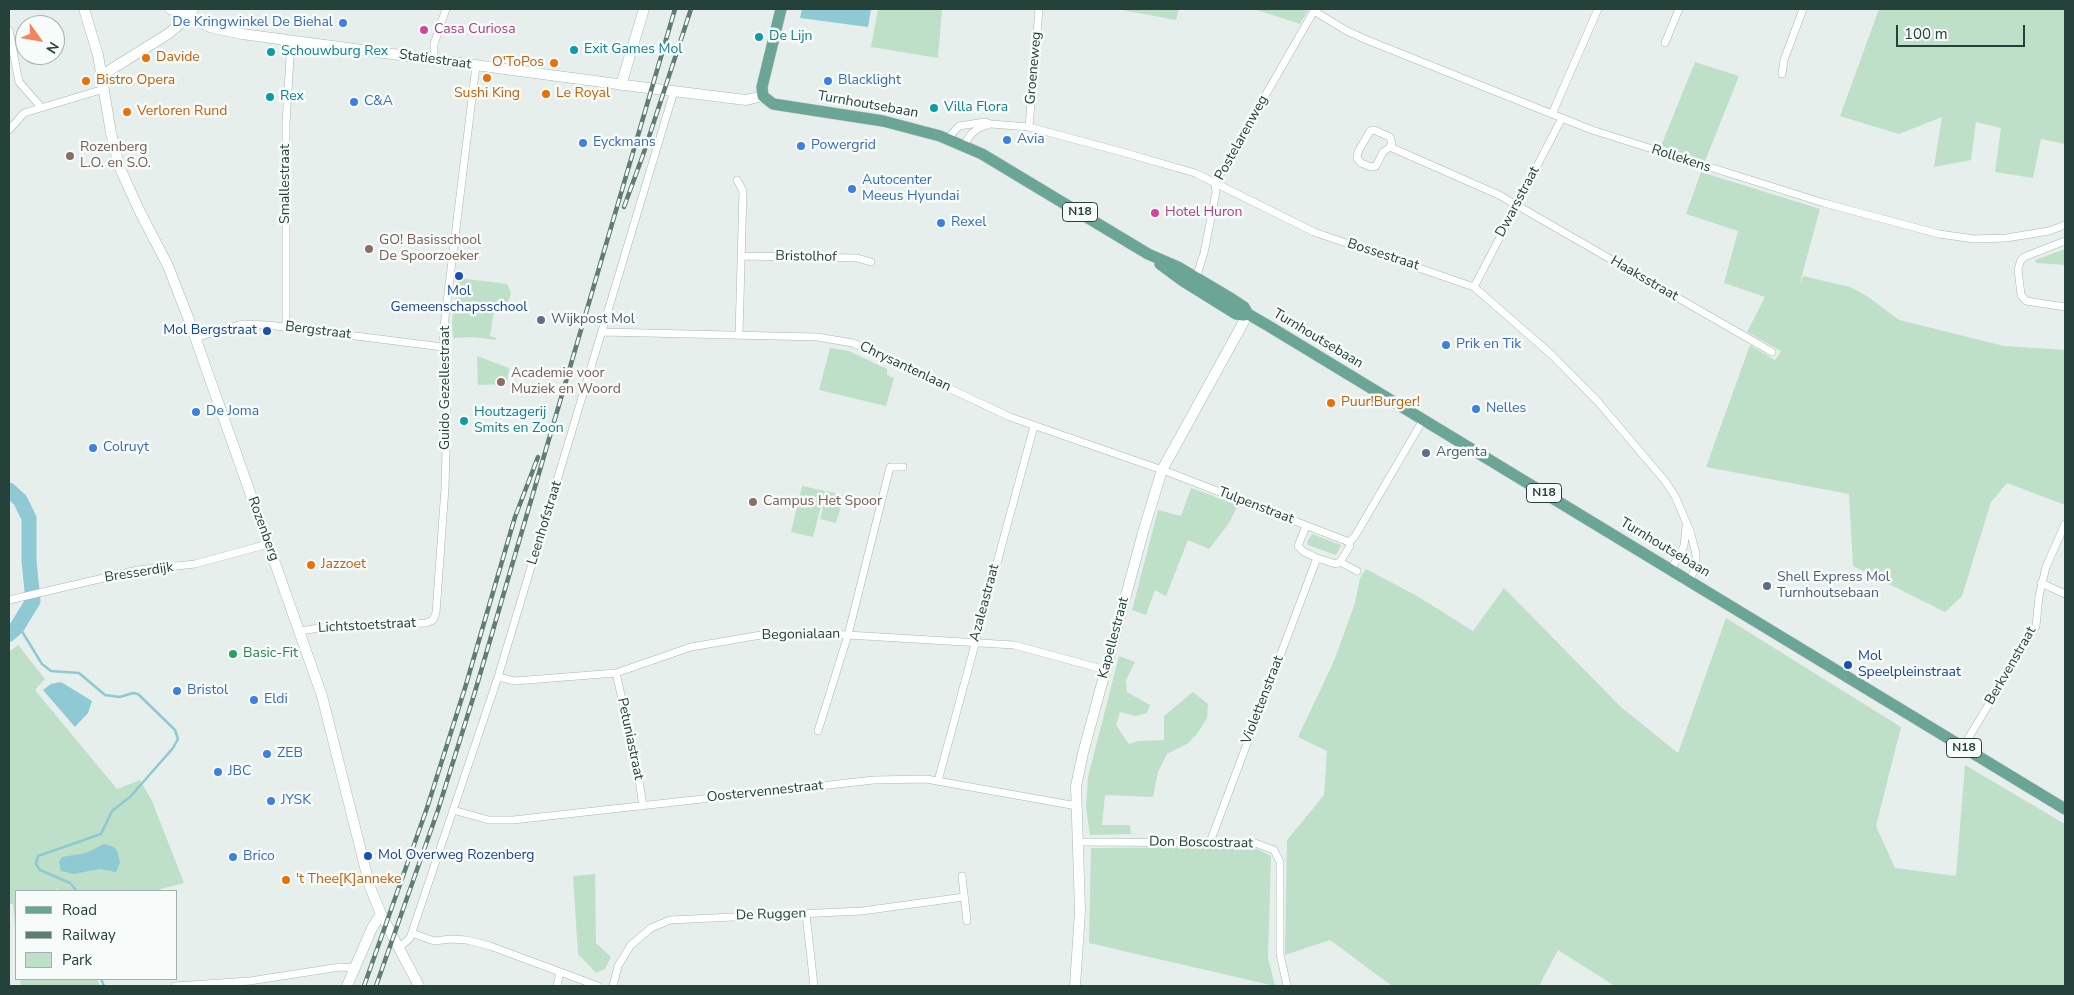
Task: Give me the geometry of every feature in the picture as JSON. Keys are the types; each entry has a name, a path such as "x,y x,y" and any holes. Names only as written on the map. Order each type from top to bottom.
{"main road":[{"path":"763,96 762,87 781,9"},
{"name":"Turnhoutsebaan","path":"763,96 773,104 883,121 964,144 1006,167 1148,254 1196,278 1240,304 1248,314 2065,809"},
{"name":"Turnhoutsebaan","path":"1148,254 1183,281 1222,306 1236,314 1248,314"}],"street":[{"name":"Rozenberg","path":"84,9 98,55 111,133 119,166 168,266 196,338 322,696 363,863 381,914 419,986"},
{"name":"Statiestraat","path":"170,9 189,13 228,32 674,91"},
{"path":"434,60 434,44 446,9"},
{"path":"621,85 644,9"},
{"name":"Groeneweg","path":"1029,127 1040,9"},
{"path":"1552,114 1598,9"},
{"path":"1665,43 1679,9"},
{"path":"1782,74 1784,60 1803,9"},
{"name":"Rollekens","path":"1315,10 1347,31 1367,40 1592,130 1824,203 1939,234 1974,239 2006,238 2049,231 2065,225"},
{"name":"Postelarenweg","path":"1196,278 1204,253 1216,192 1215,183 1315,10"},
{"path":"102,75 168,34 189,13"},
{"path":"9,30 19,82 41,107"},
{"name":"Smallestraat","path":"286,328 286,129 291,40"},
{"name":"Guido Gezellestraat","path":"433,620 436,613 445,488 447,385 446,360 443,347 476,66"},
{"path":"9,130 24,113 104,89"},
{"path":"674,91 746,100 763,96"},
{"name":"Leenhofstraat","path":"400,947 412,933 498,677 674,91"},
{"name":"Dwarsstraat","path":"1474,286 1562,118"},
{"name":"Bossestraat","path":"948,139 960,126 975,122 1029,127 1195,173 1314,232 1474,286 1533,337 1599,402 1665,480 1675,496 1690,531 1696,554 1696,567 1688,581"},
{"path":"964,144 970,134 979,128 991,124"},
{"path":"1374,130 1390,137 1392,144 1390,147 1383,152 1376,166 1371,167 1357,158 1358,152 1370,131 1374,130"},
{"name":"Haaksstraat","path":"1390,147 1499,195 1772,352"},
{"path":"737,180 743,191 739,335"},
{"path":"2065,241 2024,257 2018,269 2021,295 2026,301 2065,307"},
{"name":"Bristolhof","path":"741,256 857,258 871,262"},
{"name":"Kapellestraat","path":"1075,986 1080,911 1078,774 1146,522 1162,470 1248,314"},
{"name":"Bergstraat","path":"196,338 242,324 443,347"},
{"name":"Chrysantenlaan","path":"603,332 817,337 853,343 1010,417 1162,470"},
{"path":"1306,526 1298,546 1304,552 1317,558 1336,564 1340,562 1350,546 1349,542 1355,536 1423,420"},
{"name":"Azaleastraat","path":"938,781 1034,426"},
{"path":"818,731 848,634 890,467 903,467"},
{"name":"Tulpenstraat","path":"1162,470 1306,526 1312,526 1349,542"},
{"name":"Bossestraat","path":"1671,570 1684,546 1686,524"},
{"name":"Berkvenstraat","path":"1963,747 2036,626 2046,567 2065,524"},
{"name":"Bresserdijk","path":"9,600 138,570 195,564 268,544"},
{"name":"Violettenstraat","path":"1210,842 1317,558"},
{"path":"1340,562 1357,571"},
{"path":"2042,583 2065,594"},
{"name":"Lichtstoetstraat","path":"300,631 426,623 433,620"},
{"name":"Begonialaan","path":"498,677 516,681 616,673 691,647 741,637 780,633 848,634 1014,645 1106,670"},
{"name":"Petuniastraat","path":"616,673 636,761 643,806"},
{"name":"Oostervennestraat","path":"453,810 499,821 874,780 926,779 1077,806"},
{"name":"Don Boscostraat","path":"1079,842 1255,843 1274,850 1280,862 1280,954 1287,986"},
{"path":"962,876 967,920"},
{"name":"De Ruggen","path":"613,986 618,966 631,945 651,928 670,920 862,911 964,897"},
{"path":"347,986 372,928 381,914"},
{"path":"806,914 814,986"},
{"path":"412,933 434,941 459,940 490,946 598,986"},
{"path":"175,986 250,981 340,967 355,968"},
{"path":"557,986 560,972"}],"green space":[{"path":"878,9 942,9 938,58 871,47"},
{"path":"1117,9 1179,9 1176,20"},
{"path":"1254,9 1309,9 1300,24"},
{"path":"1879,9 2065,9 2065,144 2041,139 2033,178 1995,172 2001,128 1976,122 1971,160 1934,167 1942,117 1899,134 1840,116"},
{"path":"1695,62 1739,76 1705,161 1661,146"},
{"path":"1701,172 1820,209 1799,286 1803,276 1850,287 1867,296 1899,320 2004,346 2065,350 2065,505 2007,483 1991,502 1962,596 1945,612 1853,566 1849,494 1706,467 1750,345 1775,360 1781,351 1747,332 1765,297 1724,283 1738,231 1686,214"},
{"path":"2065,249 2065,265 2036,263 2035,260"},
{"path":"458,278 507,284 511,293 506,307 494,310 490,336 497,338 495,340 474,337 453,338 452,322"},
{"path":"830,348 849,351 887,369 887,375 894,378 886,406 819,390"},
{"path":"477,356 509,368 507,384 478,385"},
{"path":"802,486 825,491 813,537 791,532"},
{"path":"1191,488 1238,505 1229,523 1209,549 1188,540 1166,596 1155,590 1146,615 1132,610 1158,510 1181,516"},
{"path":"827,491 844,496 836,523 820,519"},
{"path":"1312,534 1341,545 1336,555 1308,545 1307,542"},
{"path":"1366,569 1417,596 1473,631 1504,588 1621,707 1678,753 1726,618 1901,727 1876,826 1895,868 1956,876 1965,765 2065,824 2065,986 1615,986 1558,950 1539,986 1392,986 1330,940 1285,955 1287,840 1324,795 1327,751 1298,737 1334,661 1355,603 1360,578"},
{"path":"18,645 45,679 35,690 117,789 140,780 152,801 184,883 160,890 59,890 55,888 56,890 15,890 15,925 13,904 9,904 9,652"},
{"path":"1119,656 1135,662 1126,680 1127,692 1150,705 1147,713 1135,716 1120,712 1116,725 1129,744 1138,741 1164,740 1164,716 1193,692 1208,704 1207,718 1197,734 1187,744 1167,754 1158,772 1153,797 1105,795 1102,825 1130,825 1131,834 1090,835 1086,808 1088,777"},
{"path":"1253,847 1271,856 1268,958 1275,986 1089,943 1091,848"},
{"path":"595,874 596,943 611,957 605,969 596,973 578,954 573,876"},
{"path":"20,980 97,980 100,986 21,986"}],"water":[{"path":"802,9 871,9 868,27 800,18"},
{"path":"61,682 92,701 88,713 75,727 43,690 51,684"},
{"path":"104,844 114,847 117,851 120,862 116,872 100,869 74,874 61,871 59,862 62,857 86,853"}],"waterway":[{"path":"9,490 20,500 29,518 29,561 33,601 17,627 9,634"},
{"path":"18,625 42,664 51,671 79,673 105,695 120,697 133,693 138,694 175,730 178,739 173,748 130,797 112,811 101,834 38,856 36,864 40,870 70,883 76,890"},
{"path":"101,980 104,986"}],"railway":[{"path":"376,986 438,810 474,695 675,9"},
{"path":"624,207 691,9"},
{"path":"364,986 427,808 465,688 515,517 538,457"}],"place":[{"name":"De Kringwinkel De Biehal","path":"343,23"},
{"name":"Casa Curiosa","path":"424,30"},
{"name":"De Lijn","path":"759,37"},
{"name":"Exit Games Mol","path":"574,50"},
{"name":"Schouwburg Rex","path":"271,52"},
{"name":"Davide","path":"146,58"},
{"name":"O'ToPos","path":"554,63"},
{"name":"Sushi King","path":"487,78"},
{"name":"Bistro Opera","path":"86,81"},
{"name":"Blacklight","path":"828,81"},
{"name":"Le Royal","path":"546,94"},
{"name":"Rex","path":"270,97"},
{"name":"C&A","path":"354,102"},
{"name":"Villa Flora","path":"934,108"},
{"name":"Verloren Rund","path":"127,112"},
{"name":"Avia","path":"1007,140"},
{"name":"Eyckmans","path":"583,143"},
{"name":"Powergrid","path":"801,146"},
{"name":"Rozenberg L.O. en S.O.","path":"70,156"},
{"name":"Autocenter Meeus Hyundai","path":"852,189"},
{"name":"Hotel Huron","path":"1155,213"},
{"name":"Rexel","path":"941,223"},
{"name":"GO! Basisschool De Spoorzoeker","path":"369,249"},
{"name":"Mol Gemeenschapsschool","path":"459,276"},
{"name":"Wijkpost Mol","path":"541,320"},
{"name":"Mol Bergstraat","path":"267,331"},
{"name":"Prik en Tik","path":"1446,345"},
{"name":"Academie voor Muziek en Woord","path":"501,382"},
{"name":"Puur!Burger!","path":"1331,403"},
{"name":"Nelles","path":"1476,409"},
{"name":"De Joma","path":"196,412"},
{"name":"Houtzagerij Smits en Zoon","path":"464,421"},
{"name":"Colruyt","path":"93,448"},
{"name":"Argenta","path":"1426,453"},
{"name":"Campus Het Spoor","path":"753,502"},
{"name":"Jazzoet","path":"311,565"},
{"name":"Shell Express Mol Turnhoutsebaan","path":"1767,586"},
{"name":"Basic-Fit","path":"233,654"},
{"name":"Mol Speelpleinstraat","path":"1848,665"},
{"name":"Bristol","path":"177,691"},
{"name":"Eldi","path":"254,700"},
{"name":"ZEB","path":"267,754"},
{"name":"JBC","path":"218,772"},
{"name":"JYSK","path":"271,801"},
{"name":"Mol Overweg Rozenberg","path":"368,856"},
{"name":"Brico","path":"233,857"},
{"name":"'t Thee[K]anneke","path":"286,880"}]}
